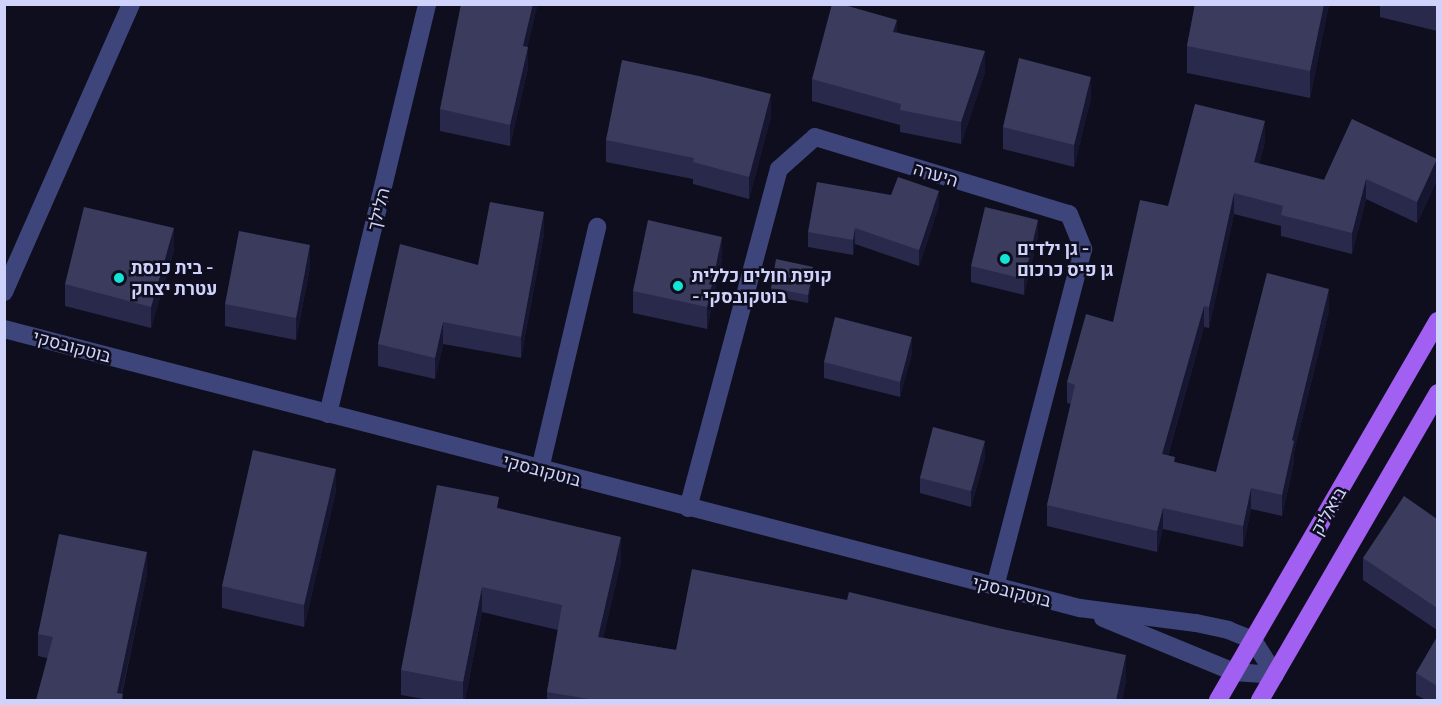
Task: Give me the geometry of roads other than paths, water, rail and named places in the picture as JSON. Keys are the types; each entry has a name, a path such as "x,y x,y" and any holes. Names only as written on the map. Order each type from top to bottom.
{"main road":[{"name":"ביאליק","path":"1218,700 1437,321"},
{"name":"ביאליק","path":"1260,700 1437,393"}],"street":[{"path":"4,292 131,4"},
{"name":"הלילך","path":"328,414 427,4"},
{"name":"היערה","path":"688,508 779,169 815,137 1069,214 1083,249 995,586"},
{"path":"540,469 597,227"},
{"name":"בוטקובסקי","path":"4,329 1080,608 1196,623 1253,640"},
{"name":"בוטקובסקי","path":"1080,608 1234,672 1275,675"},
{"path":"1253,640 1275,675"}],"place":[{"name":"גן ילדים - גן פיס כרכום","path":"1005,259"},
{"name":"בית כנסת - עטרת יצחק","path":"119,278"},
{"name":"קופת חולים כללית - בוטקובסקי","path":"678,286"}]}
